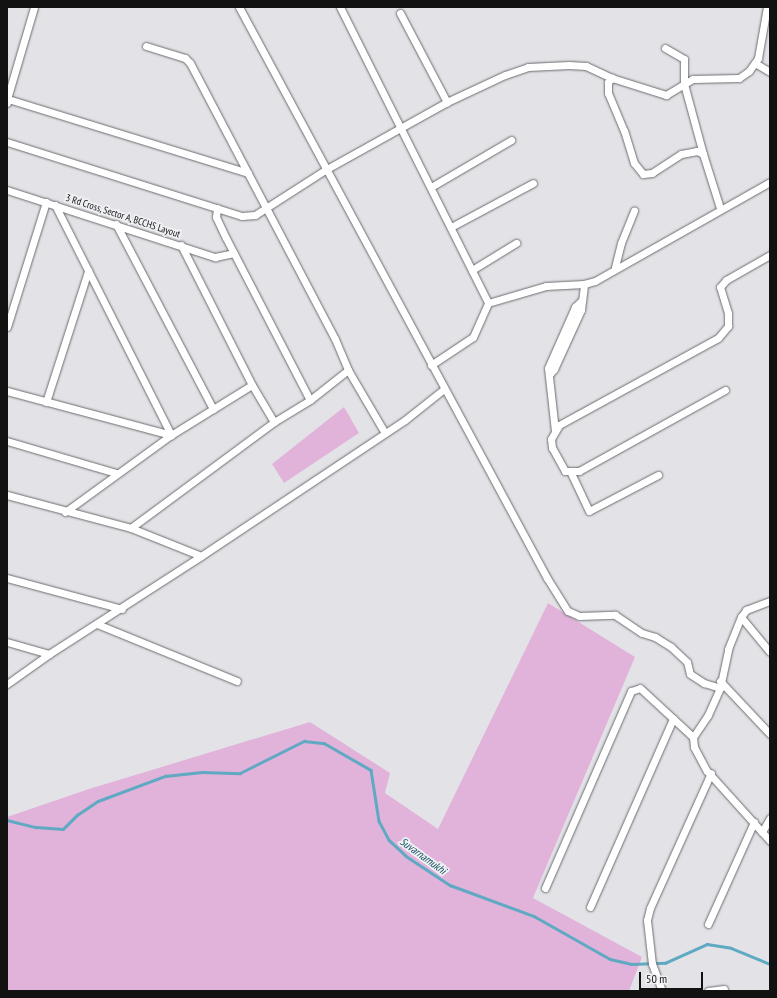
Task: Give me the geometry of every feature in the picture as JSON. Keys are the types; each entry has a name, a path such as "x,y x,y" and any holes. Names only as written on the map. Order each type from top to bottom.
{"street":[{"path":"34,7 7,100 248,173"},
{"path":"239,7 325,170 444,389 547,578 568,611 579,616 615,615 642,634 655,637 671,646 687,662 690,674 704,683 720,684 770,734"},
{"path":"340,7 402,127 488,302 473,337 431,365"},
{"path":"7,142 242,216 255,215 325,170 447,102 505,75 528,67 586,66 612,78 666,95 693,79 739,78 755,63 758,58 768,18 767,7"},
{"path":"400,13 447,102"},
{"path":"146,46 186,58 335,339 348,370 385,433"},
{"path":"665,48 684,59 684,84 703,154 720,208"},
{"path":"755,63 770,72"},
{"path":"612,78 608,82 608,93 624,131 634,163 643,174 652,173 680,154 697,151 703,154"},
{"path":"431,187 511,140"},
{"path":"488,302 546,286 584,284 595,281 615,267 720,208 770,182"},
{"path":"451,227 533,183"},
{"name":"3 Rd Cross, Sector A, BCCHS Layout","path":"7,190 215,257 234,253"},
{"path":"7,327 46,202"},
{"path":"55,205 171,435"},
{"path":"217,208 216,217 310,400"},
{"path":"615,267 620,243 634,210"},
{"path":"116,224 213,409"},
{"path":"472,270 516,243"},
{"path":"182,246 252,385 274,422"},
{"path":"555,431 560,425 718,338 728,326 728,313 720,287 726,280 770,255"},
{"path":"46,402 88,271"},
{"path":"584,284 582,300 576,307 550,360 548,374 555,431 552,448 565,471 571,473 652,432 725,390"},
{"path":"131,528 274,422 310,400 348,370"},
{"path":"65,512 116,473 171,435 252,385"},
{"path":"7,684 49,654 122,609 385,433 444,389"},
{"path":"7,391 171,435"},
{"path":"7,442 116,473"},
{"path":"571,473 589,511 658,474"},
{"path":"7,495 65,512 131,528 201,556"},
{"path":"7,578 122,609"},
{"path":"770,601 746,610 742,617 728,649 720,684 708,715 693,738 694,747 711,774 770,841"},
{"path":"742,617 770,652"},
{"path":"98,624 237,682"},
{"path":"7,642 49,654"},
{"path":"545,888 631,691 640,688 693,738"},
{"path":"590,907 673,719"},
{"path":"662,991 652,964 648,932 650,908 711,774"},
{"path":"762,832 770,818"},
{"path":"708,924 754,822"},
{"path":"708,991 724,989"}],"shaded area":[{"path":"344,407 359,433 284,483 272,464"},
{"path":"548,603 635,657 533,898 642,957 629,991 7,991 7,817 89,789 310,722 390,773 385,793 438,829"}],"waterway":[{"name":"Suvarnamukhi","path":"7,820 36,827 63,829 77,815 98,801 165,776 202,772 240,773 304,741 324,743 371,770 379,821 389,840 406,856 450,885 534,916 610,959 631,964 665,963 707,944 731,948 770,964"}]}
